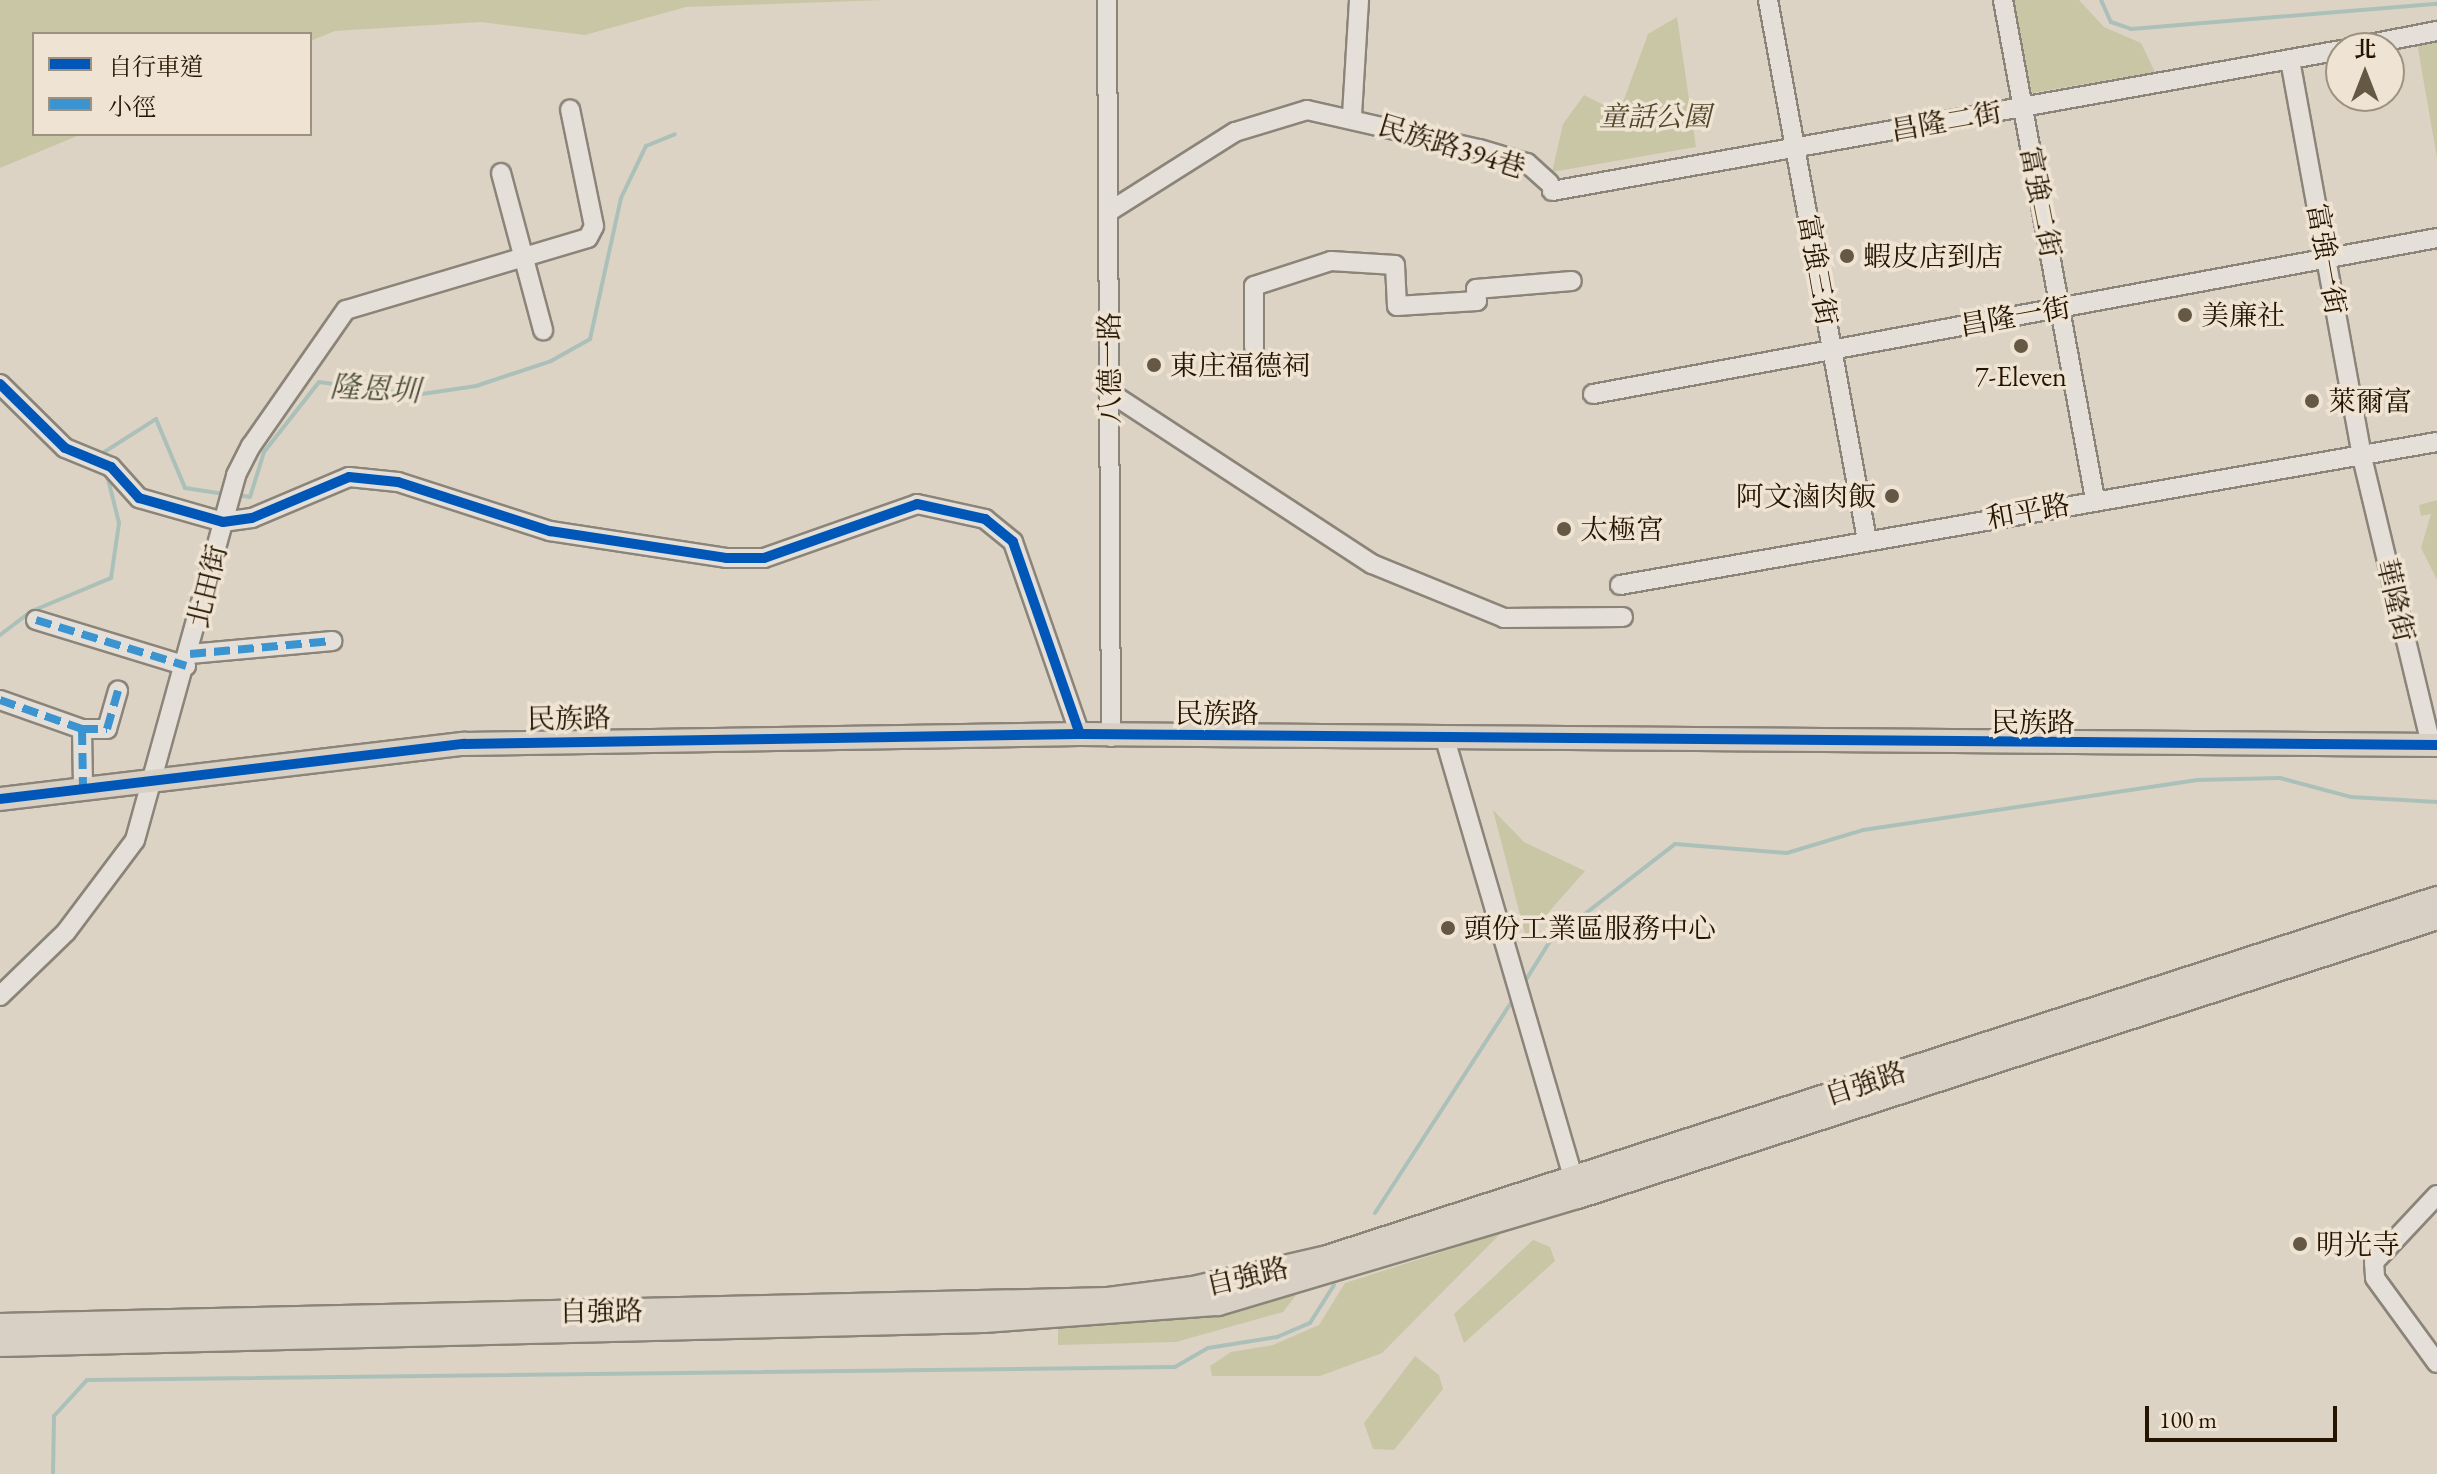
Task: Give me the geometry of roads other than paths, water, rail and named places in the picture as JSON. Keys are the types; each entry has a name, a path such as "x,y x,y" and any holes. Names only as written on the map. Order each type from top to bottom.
{"main road":[{"name":"民族路","path":"0,799 464,744 1080,734 1111,737 2434,744"},
{"name":"自強路","path":"0,1345 1154,1313 1295,1285 1681,1152 2211,981 2437,898"},
{"name":"自強路","path":"2211,981 2437,918"},
{"name":"自強路","path":"0,1325 1108,1299 1260,1275 1576,1187"}],"street":[{"name":"八德一路","path":"1107,0 1111,737"},
{"path":"1352,115 1359,0"},
{"name":"富強三街","path":"1768,0 1867,540"},
{"name":"富強二街","path":"2003,0 2095,499"},
{"path":"2405,37 2437,31"},
{"name":"昌隆二街","path":"1550,187 1795,148 2325,53"},
{"name":"富強一街","path":"2290,60 2362,457"},
{"name":"北田街","path":"0,996 66,932 135,840 155,780 231,494 251,446 346,310 521,254 588,238 594,226 570,109"},
{"name":"民族路394巷","path":"1110,211 1235,132 1307,110 1352,115 1527,163 1550,187"},
{"path":"501,173 543,330"},
{"name":"昌隆一街","path":"1593,394 2437,238"},
{"path":"1254,347 1254,286 1331,261 1395,265 1397,306 1477,301 1476,289 1572,281"},
{"path":"0,384 65,448 111,467 139,498 223,522 252,518 349,477 398,482 550,531 726,558 764,558 917,504 985,519 1013,542 1080,734"},
{"path":"1109,392 1372,564 1504,618 1623,617"},
{"name":"和平路","path":"1620,585 2095,499 2362,457 2437,442"},
{"name":"華隆街","path":"2362,457 2434,744"},
{"path":"36,620 188,660 332,641"},
{"path":"0,700 82,729 107,729 118,691"},
{"path":"82,729 83,789"},
{"path":"1445,739 1576,1187"},
{"path":"2437,1195 2381,1248 2375,1278 2437,1363"}],"waterway":[{"name":"隆恩圳","path":"2101,0 2111,22 2131,29 2437,4"},
{"name":"隆恩圳","path":"237,495 250,497 264,452 319,382 415,395 476,386 551,361 590,339 621,198 646,146 675,134"},
{"name":"隆恩圳","path":"98,456 156,419 185,488 225,494"},
{"name":"隆恩圳","path":"0,635 32,611 111,578 119,523 107,475"},
{"path":"1524,983 1550,941 1675,844 1787,853 1863,830 2197,780 2280,778 2351,797 2437,802"},
{"path":"1375,1213 1515,997"},
{"path":"53,1474 54,1416 87,1380 1175,1367 1208,1348 1277,1337 1310,1323 1334,1285"}],"place":[{"name":"蝦皮店到店","path":"1847,256"},
{"name":"美廉社","path":"2185,315"},
{"name":"7-Eleven","path":"2021,346"},
{"name":"東庄福德祠","path":"1154,365"},
{"name":"萊爾富","path":"2312,401"},
{"name":"阿文滷肉飯","path":"1892,496"},
{"name":"太極宮","path":"1564,529"},
{"name":"頭份工業區服務中心","path":"1448,928"},
{"name":"明光寺","path":"2300,1244"}],"park label":[{"name":"童話公園","path":"1655,116"}]}
